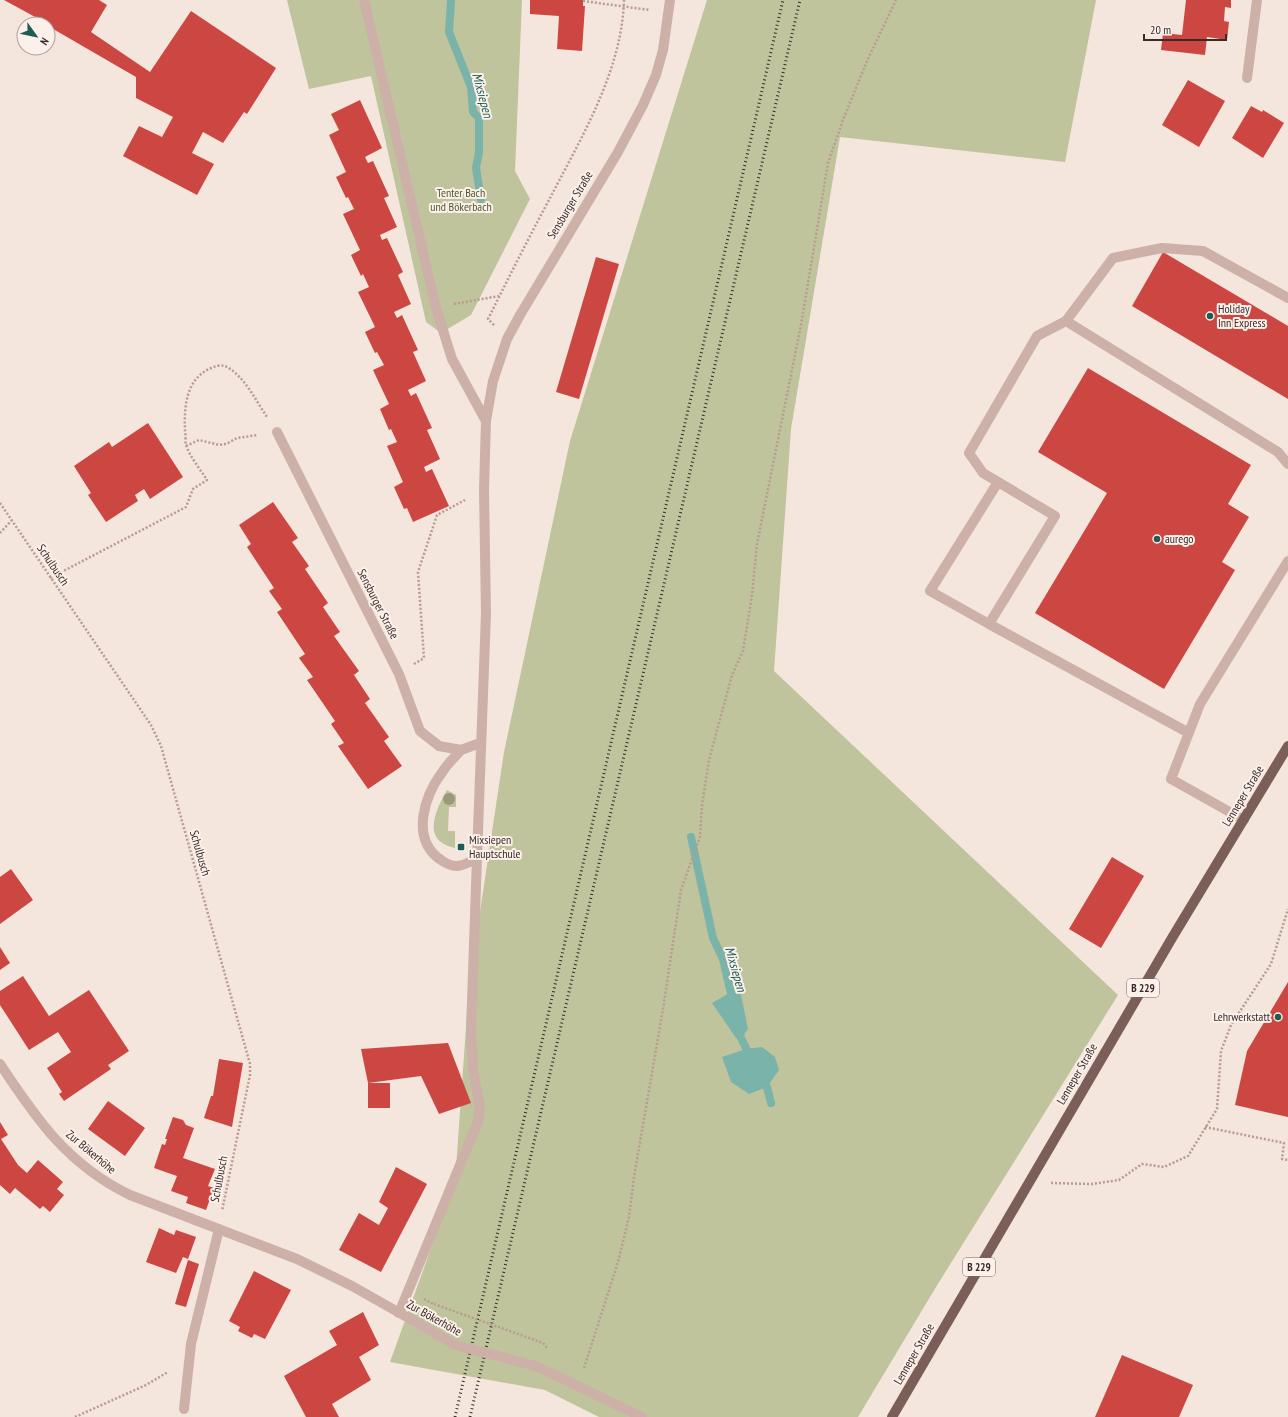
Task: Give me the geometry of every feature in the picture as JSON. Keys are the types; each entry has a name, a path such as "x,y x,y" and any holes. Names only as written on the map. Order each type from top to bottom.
{"main road":[{"name":"Lenneper Straße","path":"892,1417 1172,938 1288,746"}],"street":[{"path":"364,0 436,308 452,359 486,421"},
{"name":"Sensburger Straße","path":"399,1313 474,1132 480,1113 473,1071 471,1030 480,743 486,613 484,490 486,421 492,381 507,339 532,292 606,171 643,105 656,75 663,50 670,0"},
{"path":"1247,78 1257,0"},
{"path":"989,624 1055,516 983,473 970,453 1037,336 1066,320 1113,258 1162,248 1204,251 1288,298"},
{"path":"1066,320 1278,452 1288,464"},
{"name":"Sensburger Straße","path":"277,432 399,674 420,731 439,746 461,750"},
{"path":"998,482 930,591 1189,733"},
{"path":"1244,820 1171,779 1200,704 1288,561"},
{"path":"477,858 462,866 452,867 429,850 425,845 422,830 424,812 434,784 443,770 461,750 480,743"},
{"name":"Zur Bökerhöhe","path":"0,1064 46,1130 92,1173 112,1186 130,1195 297,1260 352,1286 455,1345 536,1366 642,1417"},
{"path":"184,1409 191,1344 219,1229"}],"path":[{"path":"507,339 488,319 579,143 601,94 616,50 624,0"},
{"path":"582,1374 618,1262 629,1217 634,1177 663,1009 681,890 700,836 702,805 709,760 732,675 743,651 752,595 757,544 801,325 828,164 843,120 867,61 896,0"},
{"path":"583,1 669,12"},
{"path":"436,308 499,296"},
{"path":"50,578 186,507 194,489 207,480 186,446 185,405 190,389 196,378 205,371 215,366 226,366 237,374 277,432 237,438 226,444 219,445 199,440 186,446"},
{"path":"399,674 424,658 418,572 437,515 484,490"},
{"name":"Schulbusch","path":"0,503 151,725 161,746 250,1064 250,1075 219,1229"},
{"path":"0,533 12,520"},
{"path":"1028,1183 1092,1184 1119,1180 1142,1164 1164,1167 1188,1156 1217,1109 1221,1051 1231,1025 1271,964 1288,909"},
{"path":"1205,1127 1284,1143 1282,1159 1288,1160"},
{"path":"434,1304 542,1343"},
{"path":"75,1417 146,1385 171,1371"}],"green space":[{"name":"Tenter Bach und Bökerbach","path":"287,0 522,0 515,171 530,199 471,315 441,333 426,322 371,76 309,89"},
{"path":"707,0 1096,0 1065,162 840,137 791,429 774,671 1118,995 936,1287 858,1417 599,1417 545,1390 390,1362 455,1182 469,985 504,752 570,441"},
{"path":"447,790 456,795 456,807 449,807 448,831 455,831 455,848 444,844 438,839 434,832 435,816"}],"water":[{"path":"740,990 748,1029 741,1038 736,1038 712,1003 731,992"},
{"path":"762,1047 775,1057 779,1070 767,1087 749,1094 731,1082 722,1057 746,1049"}],"building":[{"path":"4,0 99,0 107,5 91,32 150,72 191,11 276,68 247,114 244,112 223,143 203,132 192,153 214,164 197,195 123,156 139,126 162,137 173,117 136,98 136,77 56,31 56,16 33,16"},
{"path":"530,0 583,0 583,6 585,6 582,51 557,49 559,16 530,14"},
{"path":"1186,0 1231,0 1231,8 1225,7 1224,21 1229,22 1227,40 1207,37 1205,55 1161,50 1163,33 1182,35"},
{"path":"1188,80 1225,101 1199,147 1162,125"},
{"path":"360,100 382,148 365,157 368,163 373,161 389,196 384,198 397,227 380,235 382,240 387,238 403,272 398,275 411,304 394,312 397,318 402,315 418,350 413,352 426,381 408,390 411,396 416,393 432,428 427,430 440,459 424,467 426,472 432,469 449,506 413,522 407,508 404,509 394,487 403,482 387,446 397,442 391,429 389,430 380,409 389,404 373,370 384,365 377,352 375,353 365,332 375,327 358,292 369,287 363,274 361,276 351,255 360,250 343,214 354,209 348,197 346,198 336,177 346,172 329,135 339,130 331,114"},
{"path":"1251,106 1262,112 1263,110 1284,123 1263,158 1232,138"},
{"name":"Holiday Inn Express","path":"1163,252 1288,326 1288,399 1132,306"},
{"path":"596,257 619,264 579,399 556,392"},
{"name":"aurego","path":"1088,368 1251,465 1228,504 1249,517 1222,562 1235,570 1164,689 1035,613 1107,493 1038,452"},
{"path":"148,423 183,477 150,499 144,489 135,495 138,501 106,522 88,495 91,493 74,466 109,442 112,447"},
{"path":"273,502 298,538 292,542 309,566 305,569 328,603 323,607 340,632 334,636 359,671 354,675 370,699 365,703 389,737 384,741 402,766 368,789 338,746 344,743 331,724 335,721 307,680 313,677 299,658 305,654 277,612 282,609 269,591 274,588 247,547 251,544 239,525"},
{"path":"1112,857 1144,876 1101,948 1069,929"},
{"path":"11,869 33,900 0,924 0,877"},
{"path":"0,947 10,963 0,970"},
{"path":"23,976 49,1016 89,990 129,1051 108,1065 111,1069 64,1101 59,1094 62,1092 47,1068 71,1052 58,1032 29,1050 0,1005 0,991"},
{"name":"Lehrwerkstatt","path":"1288,982 1288,1117 1235,1105 1247,1051"},
{"path":"448,1043 471,1103 439,1114 421,1076 368,1083 361,1049"},
{"path":"219,1059 243,1063 232,1127 204,1118 211,1096 213,1096"},
{"path":"368,1083 390,1083 390,1108 368,1108"},
{"path":"108,1101 145,1128 125,1156 88,1129"},
{"path":"173,1117 183,1120 186,1125 194,1128 183,1158 215,1169 208,1186 214,1188 206,1210 186,1203 188,1197 171,1191 177,1176 154,1168 162,1144 165,1145 167,1139 165,1139"},
{"path":"0,1122 8,1135 1,1139 18,1165 27,1173 38,1160 63,1182 57,1189 64,1195 50,1212 43,1206 40,1209 15,1188 10,1194 0,1185"},
{"path":"396,1167 427,1184 381,1272 339,1250 359,1213 379,1225 388,1208 379,1202"},
{"path":"159,1228 174,1235 176,1230 196,1237 188,1259 183,1257 176,1273 146,1262"},
{"path":"188,1260 199,1264 186,1307 175,1304"},
{"path":"254,1271 291,1290 265,1339 254,1334 252,1338 238,1331 240,1327 229,1321"},
{"path":"363,1312 379,1345 359,1357 371,1380 332,1404 339,1417 306,1417 284,1376 337,1345 329,1331"},
{"path":"1122,1355 1193,1385 1179,1417 1095,1417"}],"waterway":[{"name":"Mixsiepen","path":"451,0 449,32 471,87 473,112 479,118 479,152 476,168 481,199"},
{"name":"Mixsiepen","path":"691,837 713,938 723,959 733,1002"},
{"name":"Mixsiepen","path":"739,1027 741,1038 751,1058"},
{"name":"Mixsiepen","path":"762,1077 767,1087 771,1103"}],"railway":[{"path":"455,1417 783,0"},
{"path":"470,1417 800,0"}],"place":[{"name":"Holiday Inn Express","path":"1210,316"},
{"name":"aurego","path":"1157,539"},
{"name":"Mixsiepen Hauptschule","path":"461,847"},
{"name":"Lehrwerkstatt","path":"1278,1017"}]}
